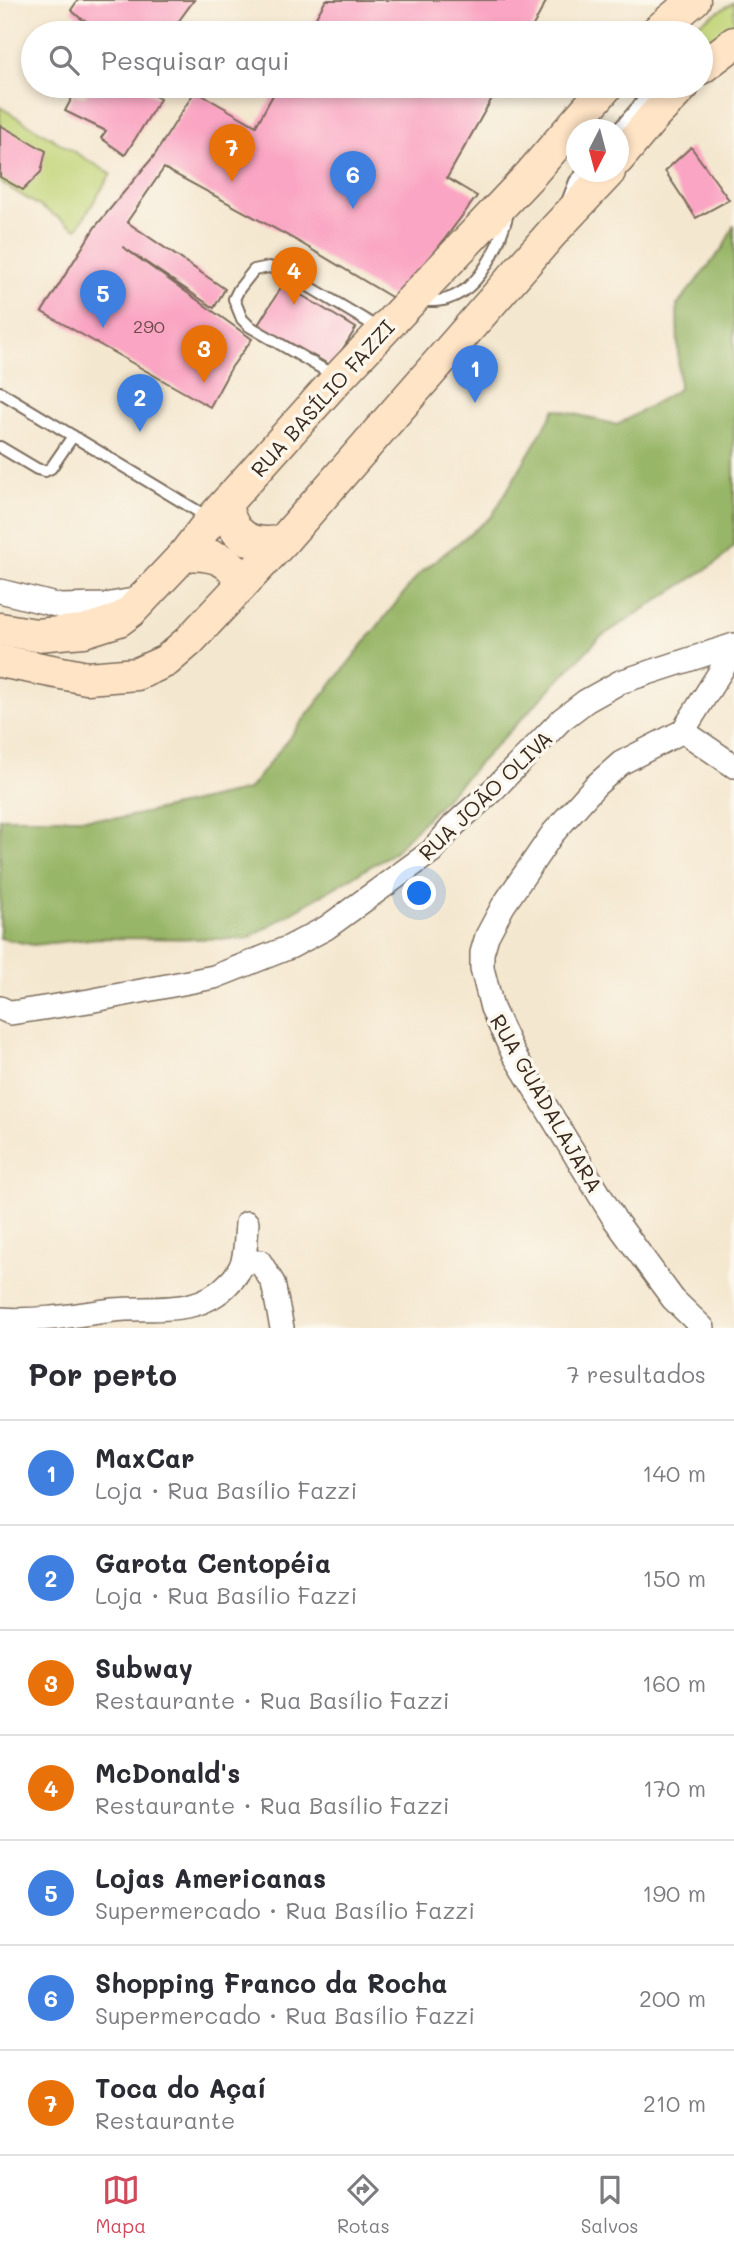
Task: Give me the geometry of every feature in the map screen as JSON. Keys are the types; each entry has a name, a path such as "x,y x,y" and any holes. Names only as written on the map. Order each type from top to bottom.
{"main road":[{"path":"669,21 694,0"},
{"path":"713,59 734,43"},
{"name":"RUA BASÍLIO FAZZI","path":"0,629 36,635 84,631 119,620 145,598 338,378 530,175 597,98"},
{"path":"629,146 671,98"},
{"path":"0,662 87,678 137,674 166,661 189,641 283,541 557,227 600,182"},
{"path":"219,512 230,521 237,533 259,543 283,541"},
{"path":"184,555 205,555 222,559 234,569 240,587"}],"street":[{"path":"0,591 60,606 105,605 145,598"},
{"path":"734,648 683,731 734,766"},
{"name":"RUA JOÃO OLIVA","path":"4,1012 89,1001 214,977 290,947 326,928 432,851 454,825 494,789 561,720 586,701 620,681 734,648"},
{"name":"RUA GUADALAJARA","path":"683,731 621,763 595,786 553,833 503,906 487,936 482,953 482,968 492,1009 513,1053 608,1209 673,1299 703,1328"},
{"path":"2,1322 117,1310 180,1309 203,1302 219,1294 243,1262 247,1223"},
{"path":"243,1262 260,1262 273,1283 282,1328"}],"lane":[{"path":"627,119 645,98"},
{"path":"557,227 575,182"},
{"path":"338,378 249,326 242,319 234,299 254,270 269,267 285,272 382,331"},
{"path":"0,392 73,436 219,512"},
{"path":"0,447 37,470 45,471 51,468 73,436"}],"green space":[{"path":"734,2 734,24 713,39 713,21 703,21"},
{"path":"0,107 111,174 77,229 0,182"},
{"path":"734,225 734,546 719,561 599,638 393,853 247,939 99,938 33,945 0,938 0,818 122,818 248,790 419,574 492,516 555,409 617,425 679,389 677,305 723,248"}],"building":[{"path":"78,0 194,0 179,21 86,21 71,10"},
{"path":"326,0 547,0 536,21 314,21"},
{"path":"72,98 160,99 125,155 101,138 106,131 65,111"},
{"path":"191,98 207,98 256,126 271,98 492,98 447,178 477,196 398,301 294,239 164,168 127,222 225,289 214,308 123,247 252,339 231,368 210,407 42,312 95,227 154,156"},
{"path":"0,125 46,151 41,172 23,190 0,177"},
{"path":"691,147 729,200 696,218 665,171"},
{"path":"283,284 356,328 332,366 258,325"}],"place":[{"name":"Toca do Açaí","path":"232,182"},
{"name":"Shopping Franco da Rocha","path":"353,209"},
{"name":"McDonald's","path":"294,305"},
{"name":"Lojas Americanas","path":"103,328"},
{"name":"Subway","path":"204,383"},
{"name":"MaxCar","path":"475,403"},
{"name":"Garota Centopéia","path":"140,432"}]}
